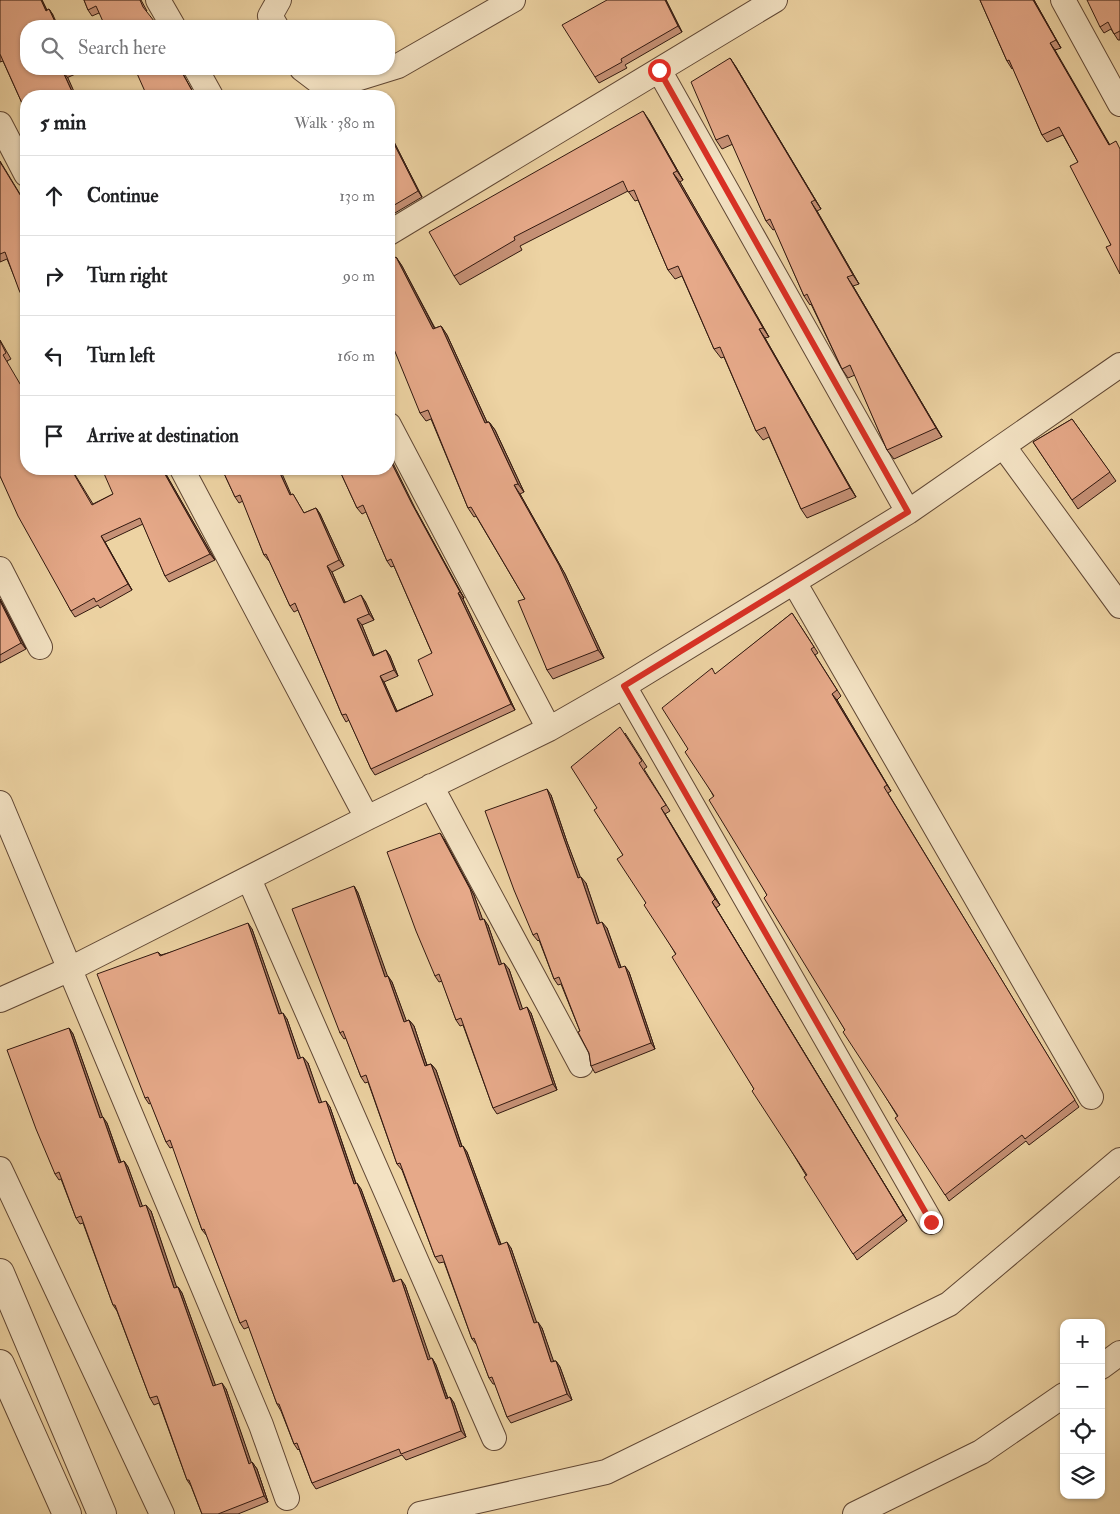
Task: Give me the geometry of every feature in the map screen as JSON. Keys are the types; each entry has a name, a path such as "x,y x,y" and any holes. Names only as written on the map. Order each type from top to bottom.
{"street":[{"path":"158,0 169,20"},
{"path":"272,20 270,16 279,0"},
{"path":"395,67 513,0"},
{"path":"395,229 775,0"},
{"path":"1063,0 1120,104"},
{"path":"659,70 908,512"},
{"path":"199,75 208,90"},
{"path":"310,75 327,88 369,75"},
{"path":"0,124 20,162"},
{"path":"0,1000 70,969 367,818 549,729 624,686 908,512 1120,365"},
{"path":"395,436 549,729"},
{"path":"1004,447 1120,606"},
{"path":"185,475 367,818"},
{"path":"0,569 40,646"},
{"path":"794,582 1091,1097"},
{"path":"624,686 931,1222"},
{"path":"431,786 581,1065"},
{"path":"0,802 261,1425 287,1498"},
{"path":"249,879 494,1438"},
{"path":"420,1514 606,1472 949,1304 1120,1160"},
{"path":"0,1169 162,1514"},
{"path":"0,1273 102,1514"},
{"path":"1105,1364 1120,1352"},
{"path":"0,1364 67,1514"},
{"path":"855,1514 980,1452 1060,1398"}],"building":[{"path":"0,0 41,0 46,11 49,9 54,20 20,20 20,75 64,75 71,90 20,90 20,99 0,54"},
{"path":"84,0 140,0 153,20 102,20 96,6 88,10"},
{"path":"607,0 665,0 678,26 621,59 622,62 595,77 562,25"},
{"path":"980,0 1033,0 1056,40 1050,43 1109,145 1116,141 1120,149 1120,274 1106,247 1111,245 1070,166 1078,162 1059,127 1042,135"},
{"path":"1087,0 1120,0 1120,31 1114,34 1108,22 1100,27"},
{"path":"730,58 815,200 811,202 853,275 847,277 936,428 887,450 850,365 842,369 807,294 804,296 770,219 766,221 728,135 716,140 691,82"},
{"path":"138,75 183,75 192,90 144,90"},
{"path":"643,111 677,171 673,173 763,328 759,329 850,488 801,509 765,427 756,431 720,347 714,349 678,266 668,270 634,190 628,192 623,181 514,237 515,240 454,276 429,232"},
{"path":"395,146 418,191 395,205"},
{"path":"0,162 20,195 20,292 5,252 0,254"},
{"path":"395,258 433,329 441,326 485,423 489,422 518,484 514,485 559,565 598,650 547,670 518,601 525,599 471,507 468,508 428,410 420,413 395,352"},
{"path":"0,341 6,353 3,355 20,384 20,475 74,475 92,505 113,494 105,475 165,475 210,554 165,576 140,518 101,536 128,584 96,602 94,598 71,611 18,516 0,476"},
{"path":"1072,419 1110,472 1072,500 1033,442"},
{"path":"395,470 460,592 458,593 511,704 371,769 346,714 342,715 295,603 290,606 266,554 264,555 240,495 235,497 225,475 281,475 290,495 293,494 304,513 316,508 339,560 327,566 344,603 361,595 369,614 357,619 373,656 386,650 394,670 380,676 396,712 433,695 418,660 432,653 391,559 387,561 363,505 357,508 342,475 395,475"},
{"path":"0,601 21,643 0,655"},
{"path":"792,613 814,647 811,649 837,690 832,694 887,785 884,787 1075,1100 1025,1139 1022,1135 945,1195 895,1118 898,1116 843,1032 845,1030 764,898 767,895 709,800 714,796 685,752 688,749 662,708 712,668 715,674"},
{"path":"620,727 642,761 639,763 666,805 661,808 715,899 712,902 903,1215 853,1254 804,1177 807,1175 752,1091 754,1089 672,957 676,954 617,859 623,855 594,810 597,808 571,767"},
{"path":"547,789 578,878 581,877 597,924 602,922 619,968 625,966 651,1043 591,1066 589,1053 578,1032 580,1031 559,977 554,979 537,933 533,935 485,811"},
{"path":"440,833 470,889 480,920 484,919 499,965 504,963 520,1010 527,1007 553,1084 493,1108 461,1018 456,1020 439,974 435,976 387,852"},
{"path":"354,886 385,977 388,976 404,1022 409,1020 425,1066 431,1064 460,1147 463,1146 499,1245 507,1242 534,1323 538,1322 551,1362 556,1361 567,1394 507,1417 492,1377 489,1378 474,1338 472,1339 442,1255 435,1257 400,1163 397,1164 366,1075 361,1077 343,1031 340,1033 292,909"},
{"path":"248,923 279,1014 283,1013 298,1059 303,1057 319,1103 326,1101 354,1184 357,1183 393,1282 401,1279 428,1360 432,1358 446,1399 450,1397 461,1431 401,1454 399,1449 312,1483 297,1443 294,1444 279,1404 277,1404 246,1320 240,1323 204,1229 202,1230 170,1140 166,1142 148,1097 145,1098 97,974 158,952 160,956"},
{"path":"69,1028 100,1118 103,1117 119,1163 124,1161 140,1207 146,1205 174,1288 178,1287 213,1386 222,1383 249,1464 252,1462 264,1496 218,1514 202,1514 189,1480 187,1480 157,1396 150,1398 115,1305 113,1305 81,1216 76,1218 59,1172 55,1174 7,1050"}],"route":[{"path":"659,70 740,210 908,512 624,686 931,1222"}]}
